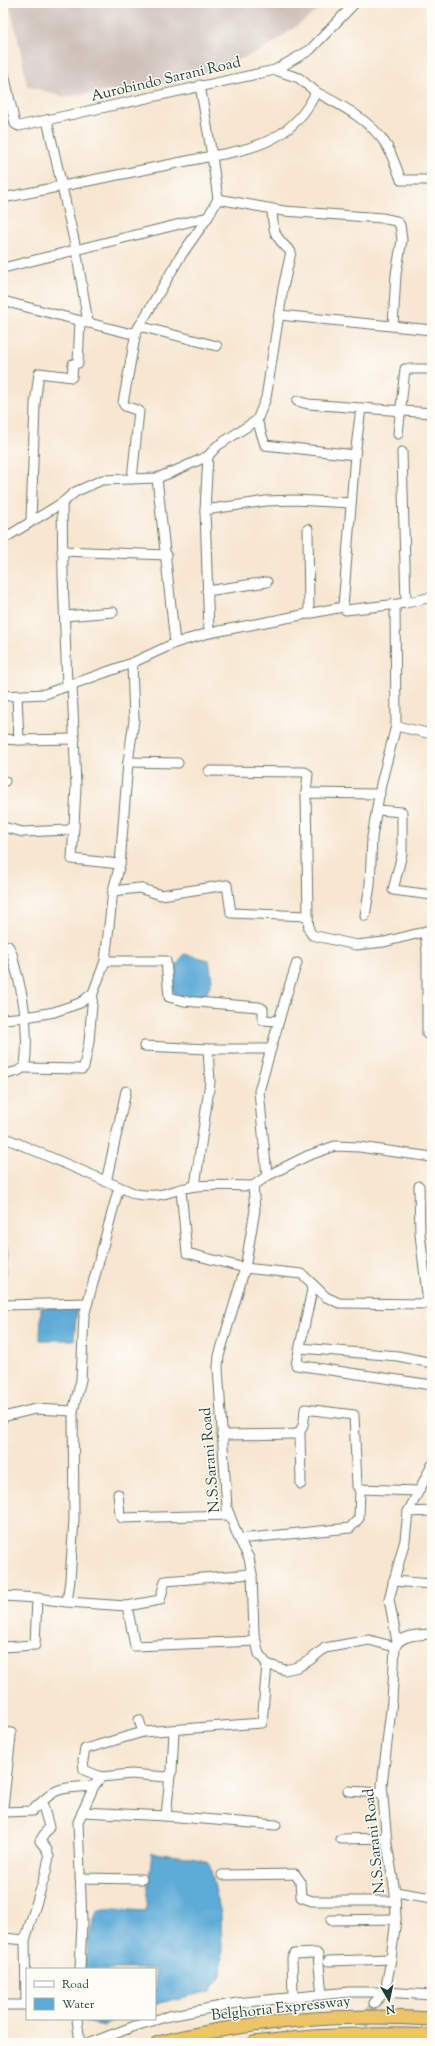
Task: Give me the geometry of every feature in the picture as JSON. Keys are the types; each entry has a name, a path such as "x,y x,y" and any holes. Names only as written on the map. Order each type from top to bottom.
{"highway":[{"name":"Belghoria Expressway","path":"158,2043 195,2034 310,2020 360,2017 432,2019"},
{"name":"Belghoria Expressway","path":"254,2043 317,2036 377,2033 432,2036"}],"street":[{"name":"Aurobindo Sarani Road","path":"3,69 14,124 19,126 200,85 275,70 310,50 355,3"},
{"path":"275,70 299,78 316,92 338,103 369,125 386,145 401,180 432,180"},
{"path":"132,479 140,411 125,406 123,403 138,329 180,257 208,217 218,199 200,85"},
{"path":"3,198 230,153 273,140 290,129 309,108 316,92"},
{"path":"31,521 36,404 39,373 72,377 73,364 78,363 84,322 76,249 47,120"},
{"path":"218,199 272,210 382,218 396,221 400,225 402,240 396,274 393,326"},
{"path":"3,539 62,503 75,492 102,480 157,478 208,456 217,446 257,420 266,398 290,252 273,230 272,210"},
{"path":"3,268 208,217"},
{"path":"3,301 128,333 138,329 217,346"},
{"path":"279,315 432,330"},
{"path":"398,434 405,369 432,369"},
{"path":"297,401 308,404 432,412"},
{"path":"343,607 355,455 361,408"},
{"path":"257,420 265,445 355,455"},
{"path":"402,452 406,603"},
{"path":"208,456 205,510 209,633"},
{"path":"157,478 167,555 175,643"},
{"path":"205,510 266,501 294,500 351,503"},
{"path":"62,503 62,552 65,616 75,739 72,859 120,864"},
{"path":"308,530 309,614"},
{"path":"62,552 167,555"},
{"path":"207,591 267,582"},
{"path":"3,696 17,697 45,694 132,663 175,643 209,633 343,607 346,610 406,603 432,597"},
{"path":"365,916 370,885 372,837 380,794 396,726 395,604"},
{"path":"65,616 113,612"},
{"path":"3,1075 22,1068 84,1068 89,1042 93,993 105,961 113,891 120,864 128,762 134,720 132,663"},
{"path":"17,697 19,740"},
{"path":"396,726 432,734"},
{"path":"3,739 75,739"},
{"path":"128,762 178,763"},
{"path":"209,772 305,772 308,774 306,793 309,930 312,934 356,945 384,942 429,931 427,953 427,1034"},
{"path":"306,793 380,794"},
{"path":"378,810 402,812 402,854 393,890 432,895"},
{"path":"3,827 23,832 69,830 74,826"},
{"path":"113,891 139,888 161,895 227,884 231,913 308,916"},
{"path":"3,945 8,946 11,951 20,983 26,1017 25,1061 22,1068"},
{"path":"105,961 166,960 168,997 184,1001 259,1006 263,1009 263,1020 279,1021"},
{"path":"267,1176 259,1091 297,962"},
{"path":"3,1019 54,1012 80,1003 93,993"},
{"path":"144,1046 208,1050 271,1049"},
{"path":"195,1186 210,1082 208,1050"},
{"path":"106,1182 126,1091"},
{"path":"3,1137 106,1182 136,1194 150,1196 164,1195 195,1186 253,1186 267,1176 306,1156 335,1146 359,1147 432,1157"},
{"name":"N.S.Sarani Road","path":"253,1186 255,1210 245,1268 219,1356 227,1508 239,1539 249,1558 252,1574 256,1641 259,1654 267,1664"},
{"path":"181,1190 187,1253 245,1268 302,1274 326,1297 339,1303 430,1303 420,1234 419,1186"},
{"path":"67,1602 74,1519 73,1411 81,1380 86,1303 104,1247 119,1187"},
{"path":"314,1285 296,1365 432,1385"},
{"path":"3,1305 86,1303"},
{"path":"300,1348 398,1356 432,1363"},
{"path":"3,1417 34,1409 73,1411"},
{"path":"239,1539 350,1528 359,1518 360,1489 357,1486 354,1415 305,1409 303,1428 300,1433 301,1484"},
{"path":"222,1435 300,1433"},
{"name":"N.S.Sarani Road","path":"385,1992 396,1919 395,1896 387,1838 383,1793 396,1645 388,1599 405,1540 408,1512 432,1465"},
{"path":"360,1489 418,1491"},
{"path":"118,1494 120,1515 122,1518 229,1515"},
{"path":"408,1512 432,1511"},
{"path":"3,1596 127,1606 160,1600 165,1581 252,1574"},
{"path":"393,1581 432,1584"},
{"path":"3,1647 35,1645 37,1598"},
{"path":"127,1606 135,1646 256,1641"},
{"path":"170,1775 166,1777 130,1774 101,1777 84,1770 83,1760 85,1749 143,1732 262,1723 267,1664 285,1670 298,1667 325,1648 369,1640 396,1645 410,1637 432,1634"},
{"path":"139,1720 143,1732"},
{"path":"166,1816 170,1775 172,1772 174,1730"},
{"path":"3,1732 11,1733 11,1736 3,1807"},
{"path":"80,1968 82,1922 78,1822 94,1786 101,1777"},
{"path":"3,1812 32,1811 49,1795 61,1788 94,1786"},
{"path":"348,1791 383,1793"},
{"path":"26,1971 25,1940 46,1872 49,1857 47,1850 40,1841 49,1827 42,1802"},
{"path":"82,1812 166,1816 276,1825"},
{"path":"341,1839 387,1838"},
{"path":"222,1875 295,1874 300,1881 301,1897 312,1901 395,1896 432,1898"},
{"path":"80,1878 142,1879"},
{"path":"331,1920 396,1919"},
{"path":"3,1938 25,1940"},
{"path":"293,1998 292,1958 294,1954 316,1953 318,1955 322,1995"},
{"path":"328,1961 391,1959"},
{"path":"156,2020 237,2003 349,1992 385,1992 432,1995"},
{"path":"374,2003 385,1992"},
{"path":"3,2005 26,2005"},
{"path":"77,2020 80,2043"},
{"path":"90,2043 134,2026 155,2020"}],"shaded area":[{"path":"9,3 328,3 265,49 196,77 140,87 64,97 27,86 20,48"}],"water":[{"path":"184,954 209,960 212,980 205,998 175,996 169,978"},
{"path":"3,1247 8,1247 5,1278 3,1278"},
{"path":"77,1307 74,1340 40,1340 41,1308"},
{"path":"152,1853 187,1857 209,1862 221,1914 222,1949 221,1975 211,1991 156,2004 156,1968 84,1968 90,1931 97,1911 115,1909 146,1911"},
{"path":"85,2020 114,2020 103,2026 86,2022"}],"tunnel":[{"path":"358,2038 374,2003"}]}
